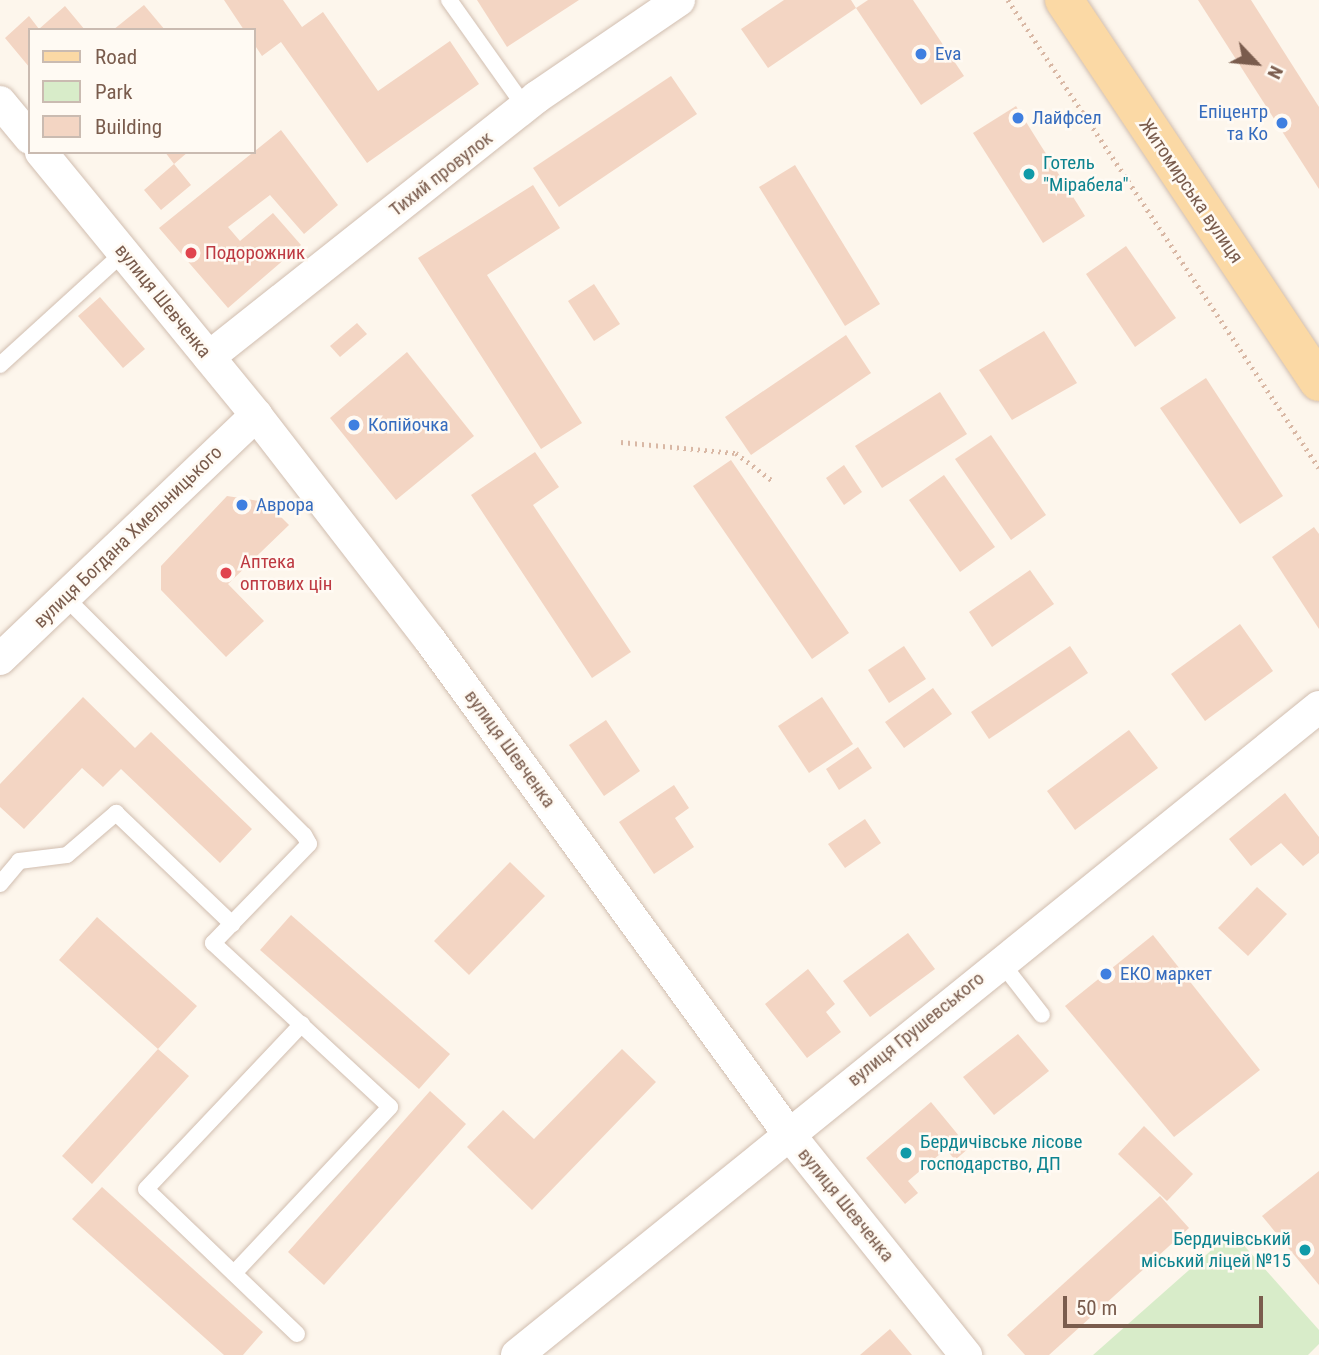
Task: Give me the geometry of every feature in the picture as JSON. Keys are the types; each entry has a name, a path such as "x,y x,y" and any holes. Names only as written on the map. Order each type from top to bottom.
{"main road":[{"name":"Житомирська вулиця","path":"1064,0 1313,359"}],"street":[{"name":"Тихий провулок","path":"209,357 525,107 679,0"},
{"path":"0,102 28,136"},
{"name":"вулиця Шевченка","path":"43,154 256,415 430,640 788,1133 966,1355"},
{"name":"вулиця Богдана Хмельницького","path":"0,659 256,415"},
{"name":"вулиця Грушевського","path":"517,1355 1000,961 1319,707"}],"lane":[{"path":"449,0 525,107"},
{"path":"0,365 124,253"},
{"path":"65,597 304,835 309,844 213,943 390,1107 234,1273"},
{"path":"0,884 19,861 67,855 116,813 232,924"},
{"path":"1000,961 1042,1015"},
{"path":"297,1334 146,1189 302,1024"}],"path":[{"path":"1007,0 1319,468"},
{"path":"621,442 736,453 774,482"}],"green space":[{"path":"1232,1232 1319,1330 1319,1344 1308,1355 1093,1355"}],"building":[{"path":"224,0 283,0 302,27 323,12 378,91 450,41 479,84 367,163 281,42 262,56 256,47 256,28 243,28"},
{"path":"477,0 579,0 507,47"},
{"path":"784,0 851,0 856,8 768,68 741,29"},
{"path":"868,0 913,0 964,76 921,105 856,8"},
{"path":"1198,0 1251,0 1319,107 1319,189"},
{"path":"144,5 163,28 115,28"},
{"path":"65,6 83,28 40,28"},
{"path":"29,16 38,28 28,28 28,66 5,38"},
{"path":"671,76 697,114 559,207 533,168"},
{"name":"Готель \"Мірабела\"","path":"1016,106 1085,216 1043,243 973,133"},
{"path":"281,130 338,205 304,234 270,195 228,227 240,241 273,213 301,245 228,308 159,228 251,154 256,154 256,150"},
{"path":"166,154 186,154 174,164"},
{"path":"174,164 191,185 161,210 144,190"},
{"path":"795,165 880,304 845,326 759,187"},
{"path":"533,185 560,228 487,275 582,423 541,449 418,258"},
{"path":"1126,246 1176,318 1135,347 1086,274"},
{"path":"594,284 620,324 594,341 568,301"},
{"path":"100,297 145,349 123,368 78,316"},
{"path":"357,323 367,334 340,357 330,346"},
{"path":"1044,331 1077,383 1012,420 979,370"},
{"path":"846,335 871,373 751,455 725,417"},
{"path":"407,352 474,436 396,500 330,418"},
{"path":"1206,378 1283,496 1240,524 1160,408"},
{"path":"940,392 967,434 882,488 855,446"},
{"path":"991,435 1046,515 1011,540 955,459"},
{"path":"535,452 559,487 533,505 631,652 592,678 471,495"},
{"path":"731,460 849,633 812,659 693,486"},
{"path":"844,465 862,492 844,505 826,478"},
{"path":"944,475 995,547 960,572 909,500"},
{"path":"227,496 266,502 289,525 228,584 264,621 226,657 161,590 161,566"},
{"path":"1314,527 1319,534 1319,629 1272,557"},
{"path":"1030,570 1054,604 992,647 969,612"},
{"path":"1240,624 1273,671 1205,721 1171,674"},
{"path":"904,646 926,679 889,703 868,670"},
{"path":"1070,646 1088,673 989,739 971,712"},
{"path":"933,688 952,714 904,748 885,722"},
{"path":"83,697 135,748 151,732 252,829 220,863 121,769 103,787 82,768 24,829 0,807 0,784"},
{"path":"822,697 853,744 809,773 778,726"},
{"path":"606,720 640,771 604,796 569,745"},
{"path":"1129,730 1158,768 1075,830 1047,791"},
{"path":"858,747 872,768 839,790 826,769"},
{"path":"674,785 689,808 675,818 694,847 654,874 619,822"},
{"path":"1285,793 1319,837 1319,853 1303,866 1281,843 1251,866 1229,839"},
{"path":"865,819 881,843 845,868 828,844"},
{"path":"510,862 545,896 469,975 434,941"},
{"path":"1257,887 1287,914 1248,956 1218,928"},
{"path":"291,915 450,1054 419,1089 260,950"},
{"path":"97,917 197,1006 158,1049 59,960"},
{"path":"908,933 935,969 870,1017 843,981"},
{"path":"1153,935 1260,1070 1174,1137 1065,1006"},
{"path":"808,969 835,1004 826,1012 841,1032 807,1058 765,1004"},
{"path":"1018,1034 1049,1071 994,1115 963,1077"},
{"path":"158,1049 189,1076 92,1184 62,1156"},
{"path":"622,1049 656,1082 532,1210 467,1147 503,1110 534,1139"},
{"path":"430,1091 466,1124 324,1285 288,1252"},
{"name":"Бердичівське лісове господарство, ДП","path":"931,1102 969,1148 955,1160 946,1149 908,1181 918,1193 905,1204 866,1158"},
{"path":"1144,1126 1193,1174 1167,1201 1118,1154"},
{"name":"Бердичівський міський ліцей №15","path":"1319,1171 1319,1285 1262,1216"},
{"path":"102,1187 263,1332 243,1355 224,1355 72,1219"},
{"path":"1160,1196 1189,1228 1049,1355 1025,1355 1007,1335"},
{"path":"890,1329 912,1355 860,1355"}],"place":[{"name":"Eva","path":"921,54"},
{"name":"Лайфсел","path":"1018,118"},
{"name":"Епіцентр та Ко","path":"1282,123"},
{"name":"Готель \"Мірабела\"","path":"1029,174"},
{"name":"Подорожник","path":"191,253"},
{"name":"Копійочка","path":"354,425"},
{"name":"Аврора","path":"242,505"},
{"name":"Аптека оптових цін","path":"226,573"},
{"name":"ЕКО маркет","path":"1106,974"},
{"name":"Бердичівське лісове господарство, ДП","path":"906,1153"},
{"name":"Бердичівський міський ліцей №15","path":"1305,1250"}]}
